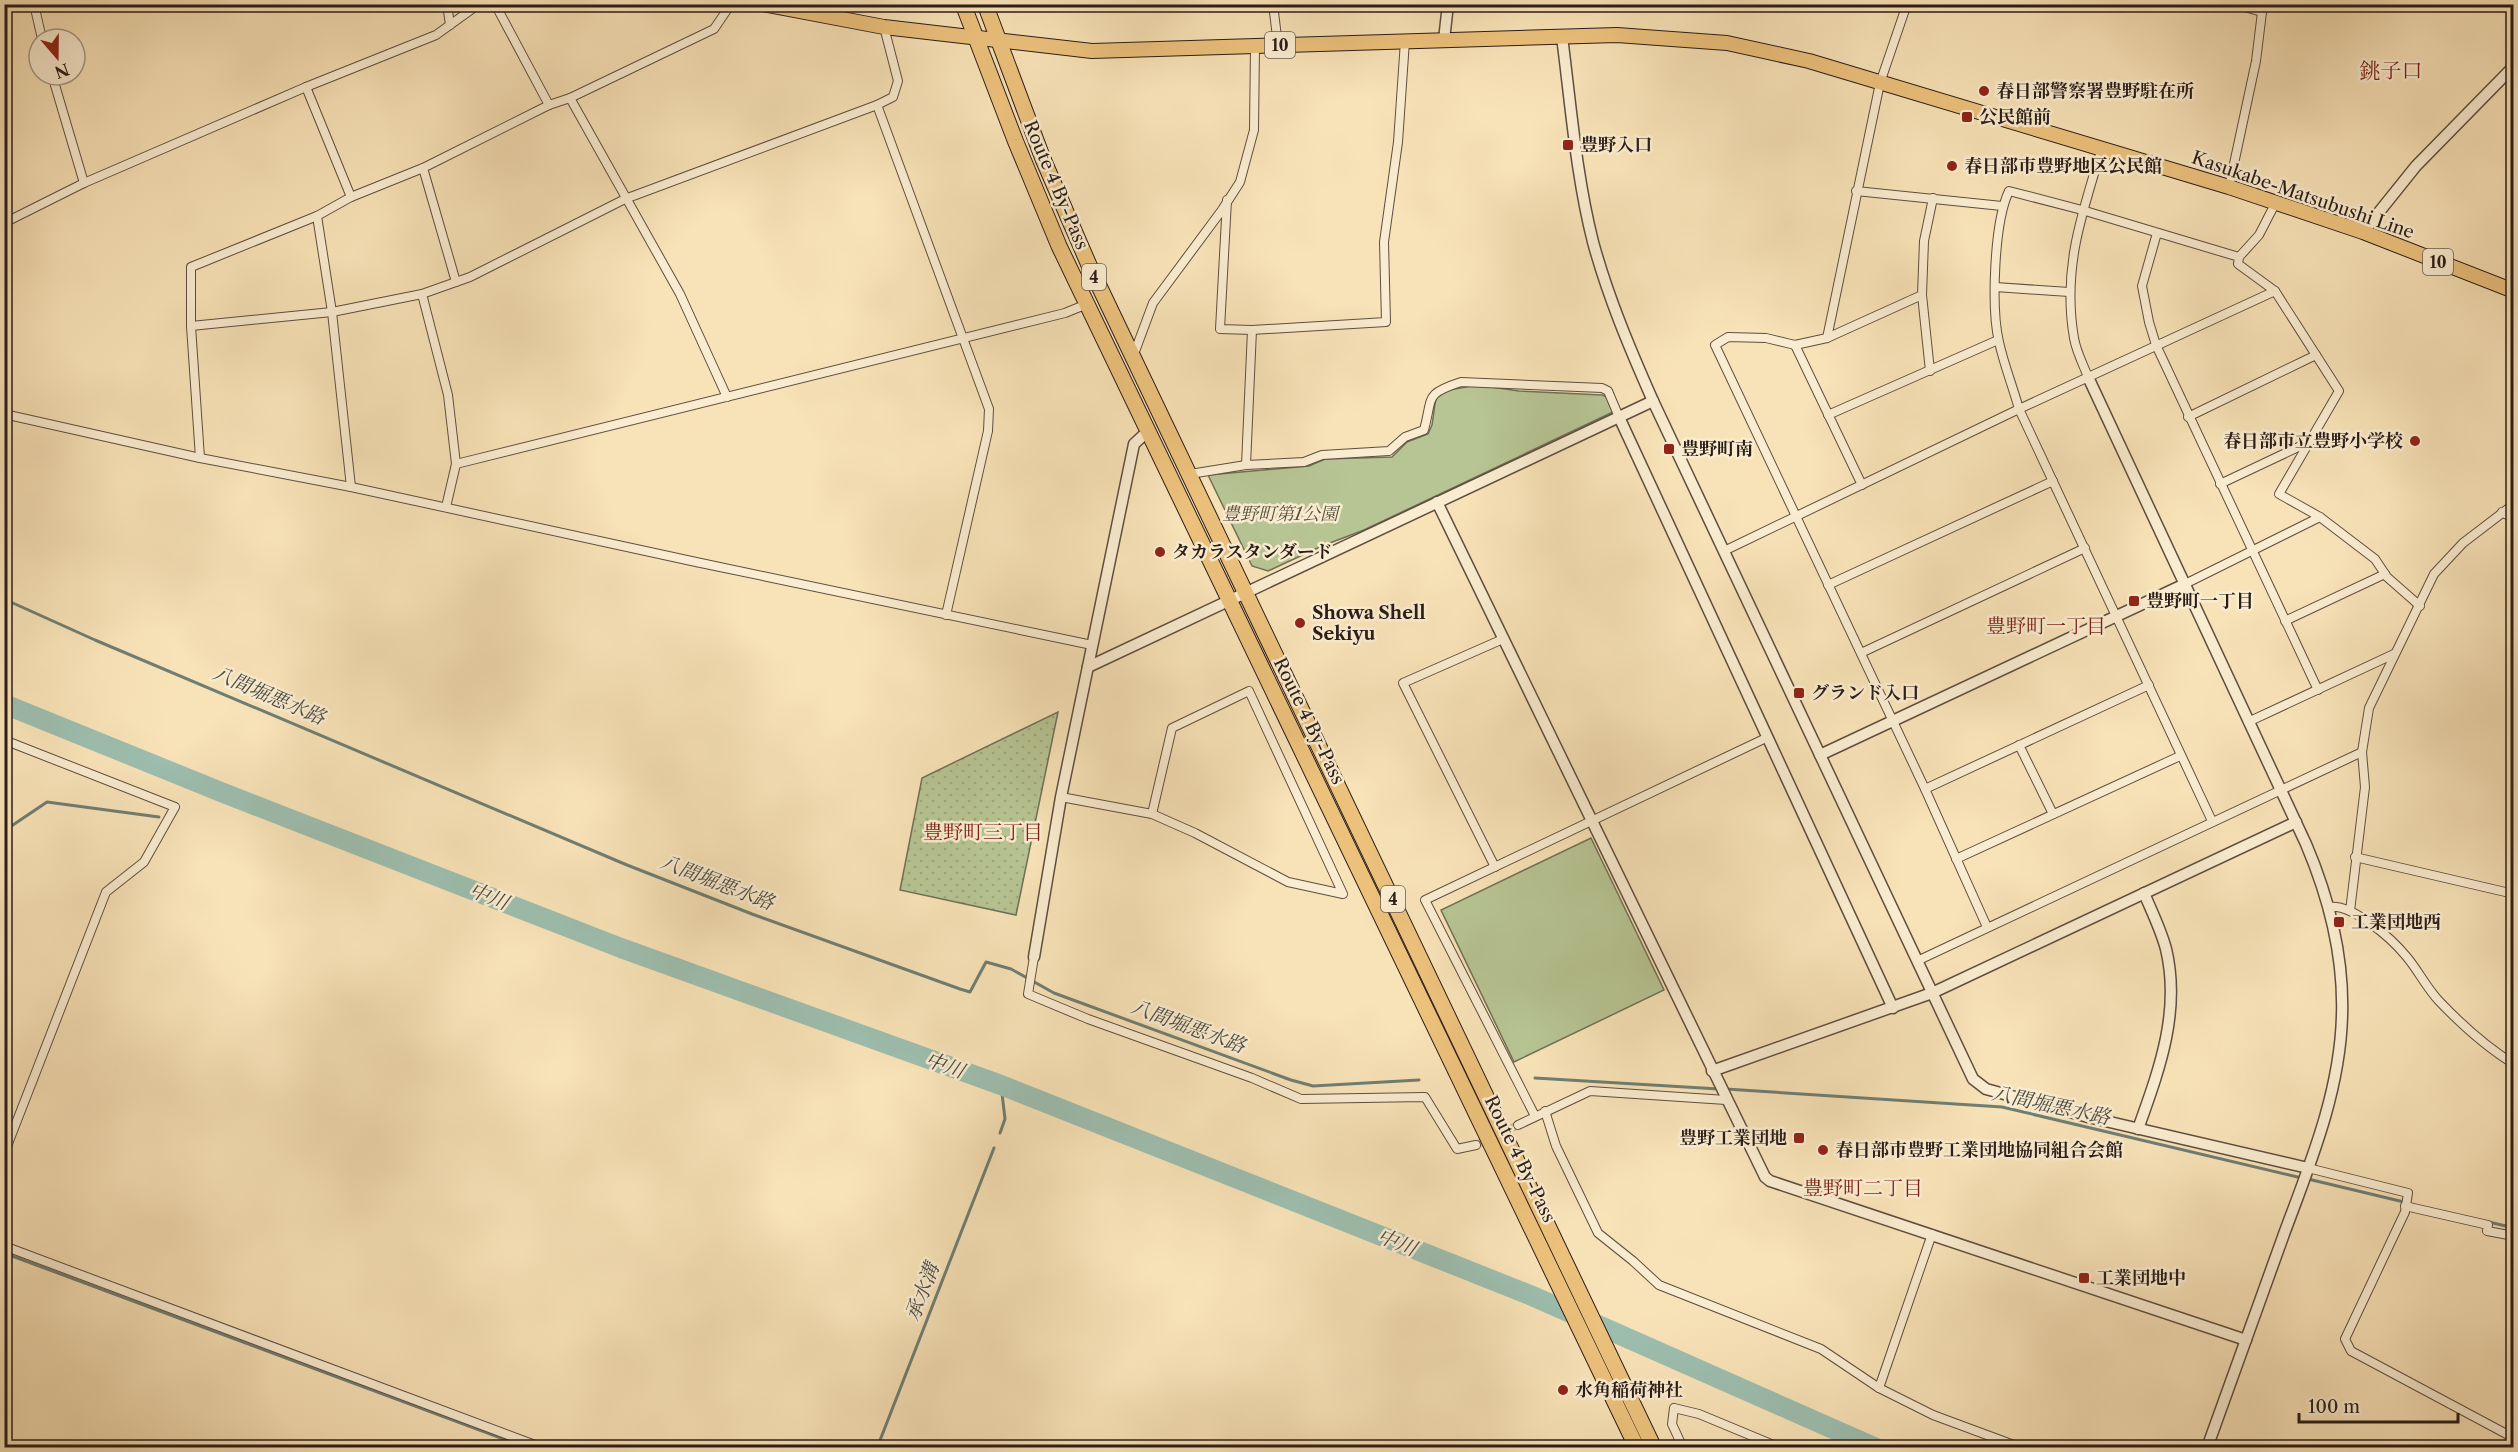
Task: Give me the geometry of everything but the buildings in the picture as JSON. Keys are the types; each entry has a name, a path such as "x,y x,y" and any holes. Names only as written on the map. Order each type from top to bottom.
{"highway":[{"name":"Route 4 By-Pass","path":"963,4 1031,180 1087,304 1637,1448"},
{"name":"Route 4 By-Pass","path":"985,4 1057,192 1133,358 1247,592 1653,1445"}],"main road":[{"name":"Kasukabe-Matsubushi Line","path":"763,4 884,27 1092,51 1617,35 1727,43 1809,61 2229,187 2362,232 2514,291"}],"street":[{"path":"34,4 39,27"},
{"path":"447,4 450,25"},
{"path":"4,224 84,183 306,87 436,35 479,4"},
{"path":"495,4 549,105"},
{"path":"200,458 191,326 191,267 317,216 351,197 423,168 549,105 570,98 714,29 731,4"},
{"path":"1273,4 1278,45"},
{"path":"1444,40 1448,4"},
{"path":"1827,338 1880,83 1907,4"},
{"path":"2229,187 2256,61 2264,8 2234,4"},
{"path":"191,326 332,312 422,294 470,277 625,200 877,105 893,97 898,81 884,27"},
{"path":"1562,37 1578,168 1593,240 1616,313 1653,401 1973,1079 1986,1089 2138,1129 2408,1193 2405,1212 2345,1339 2350,1351 2514,1438"},
{"path":"1227,200 1220,329 1252,330 1386,322 1384,242 1398,141 1405,41"},
{"path":"1133,358 1137,340 1153,303 1240,182 1254,130 1255,46"},
{"path":"2362,232 2416,166 2514,66"},
{"path":"56,87 84,183"},
{"path":"306,87 351,197"},
{"path":"570,98 686,306 726,397"},
{"path":"877,105 965,338 990,417 946,615"},
{"path":"2102,148 2082,210 2069,292 2074,340 2088,377 2316,867 2338,945 2342,1015 2339,1057 2331,1098 2308,1170 2207,1448"},
{"path":"423,168 456,282"},
{"path":"1856,191 2002,206"},
{"path":"2212,821 2019,409 1998,340 1995,287 2002,206 2009,191 2082,210 2239,257"},
{"path":"1930,371 1922,295 1924,241 1933,198"},
{"path":"2276,202 2259,235 2239,257 2238,264 2275,291 2339,391 2279,494 2320,517 2375,560 2385,574 2420,606"},
{"path":"317,216 332,312 351,487"},
{"path":"2157,233 2142,286 2156,345 2318,690"},
{"path":"1995,287 2069,292"},
{"path":"1724,551 1797,518 2019,409 2275,291"},
{"path":"422,294 448,395 456,464 446,507"},
{"path":"1922,295 1827,338 1795,345 1766,338 1728,337 1715,345 1925,789 1987,927"},
{"path":"456,464 1065,313 1087,304"},
{"path":"1246,465 1252,330"},
{"path":"1828,415 1998,340"},
{"path":"1795,345 1862,486"},
{"path":"2188,417 2316,355"},
{"path":"1190,474 1246,465 1304,462 1322,454 1389,451 1404,437 1424,430 1431,397 1440,389 1461,382 1602,388 1608,391 1766,738 1893,1008"},
{"path":"1088,667 1653,401"},
{"path":"4,414 200,458 351,487 1092,645"},
{"path":"1148,431 1134,444 1061,797 1028,994 1088,1019 1225,1067 1300,1099 1425,1097 1457,1149 1476,1146"},
{"path":"2220,484 2311,441"},
{"path":"1828,585 2053,481"},
{"path":"1437,502 1761,1172 1770,1181 2246,1340"},
{"path":"2350,911 2365,787 2361,752 2369,708 2434,574 2463,543 2514,504"},
{"path":"2502,512 2514,519"},
{"path":"1820,755 2253,552 2320,517"},
{"path":"1861,653 2085,548"},
{"path":"2285,621 2385,574"},
{"path":"1495,867 1403,684 1503,639"},
{"path":"2248,722 2394,654"},
{"path":"1925,789 2149,685"},
{"path":"1061,797 1152,814 1195,833 1288,882 1343,894 1249,692 1172,728 1152,814"},
{"path":"1535,1116 1425,900 1766,738"},
{"path":"4,741 175,807 144,862 106,892 4,1154"},
{"path":"2019,745 2053,814"},
{"path":"1917,961 2361,752"},
{"path":"1956,858 2180,756"},
{"path":"1712,1071 1932,993 2296,822"},
{"path":"2355,857 2514,894"},
{"path":"2138,1129 2160,1067 2171,1008 2170,970 2166,948 2144,894"},
{"path":"2329,907 2350,911 2378,929 2405,955 2437,999 2460,1022 2494,1052 2514,1064"},
{"path":"1518,1125 1590,1091 1725,1098"},
{"path":"1545,1111 1556,1146 1598,1233 1659,1286 1821,1349 1879,1388 1933,1414 2022,1448"},
{"path":"2405,1206 2488,1225 2487,1231 2514,1236"},
{"path":"1879,1388 1932,1234"},
{"path":"4,1246 543,1448"},
{"path":"1683,1448 1672,1424 1674,1408 1699,1414 1781,1448"}],"green space":[{"name":"豊野町第1公園","path":"1477,385 1519,391 1602,395 1607,397 1613,412 1364,530 1268,571 1252,566 1208,475 1309,466 1325,459 1392,457 1407,442 1428,434 1432,425 1436,397 1449,390"},
{"path":"1058,712 1016,915 900,890 922,778"},
{"path":"1591,838 1664,990 1514,1062 1441,910"}],"waterway":[{"name":"八間堀悪水路","path":"4,599 95,640 627,865 752,914 960,989 970,992 986,962 1011,969 1054,993 1313,1086 1419,1080"},
{"name":"中川","path":"4,704 221,792 621,948 1001,1085 1530,1295 1876,1448"},
{"path":"4,831 47,802 159,817"},
{"name":"八間堀悪水路","path":"1535,1078 1719,1089"},
{"name":"承水溝","path":"1000,1133 1005,1119 1001,1085"},
{"name":"八間堀悪水路","path":"1726,1089 2002,1107 2302,1178"},
{"name":"承水溝","path":"877,1448 994,1148"},
{"name":"八間堀悪水路","path":"2308,1179 2404,1202"},
{"name":"八間堀悪水路","path":"2489,1222 2514,1228"},
{"path":"4,1253 528,1448"}],"tunnel":[{"path":"1476,1145 1518,1125"}],"place":[{"name":"春日部警察署豊野駐在所","path":"1984,91"},
{"name":"公民館前","path":"1967,117"},
{"name":"豊野入口","path":"1568,145"},
{"name":"春日部市豊野地区公民館","path":"1952,166"},
{"name":"春日部市立豊野小学校","path":"2415,441"},
{"name":"豊野町南","path":"1669,449"},
{"name":"タカラスタンダード","path":"1160,552"},
{"name":"豊野町一丁目","path":"2134,601"},
{"name":"Showa Shell Sekiyu","path":"1300,623"},
{"name":"グランド入口","path":"1799,693"},
{"name":"工業団地西","path":"2339,922"},
{"name":"豊野工業団地","path":"1799,1138"},
{"name":"春日部市豊野工業団地協同組合会館","path":"1823,1150"},
{"name":"工業団地中","path":"2084,1278"},
{"name":"水角稲荷神社","path":"1563,1390"}],"district":[{"name":"銚子口","path":"2391,71"},
{"name":"豊野町一丁目","path":"2046,626"},
{"name":"豊野町三丁目","path":"983,832"},
{"name":"豊野町二丁目","path":"1863,1188"}]}
